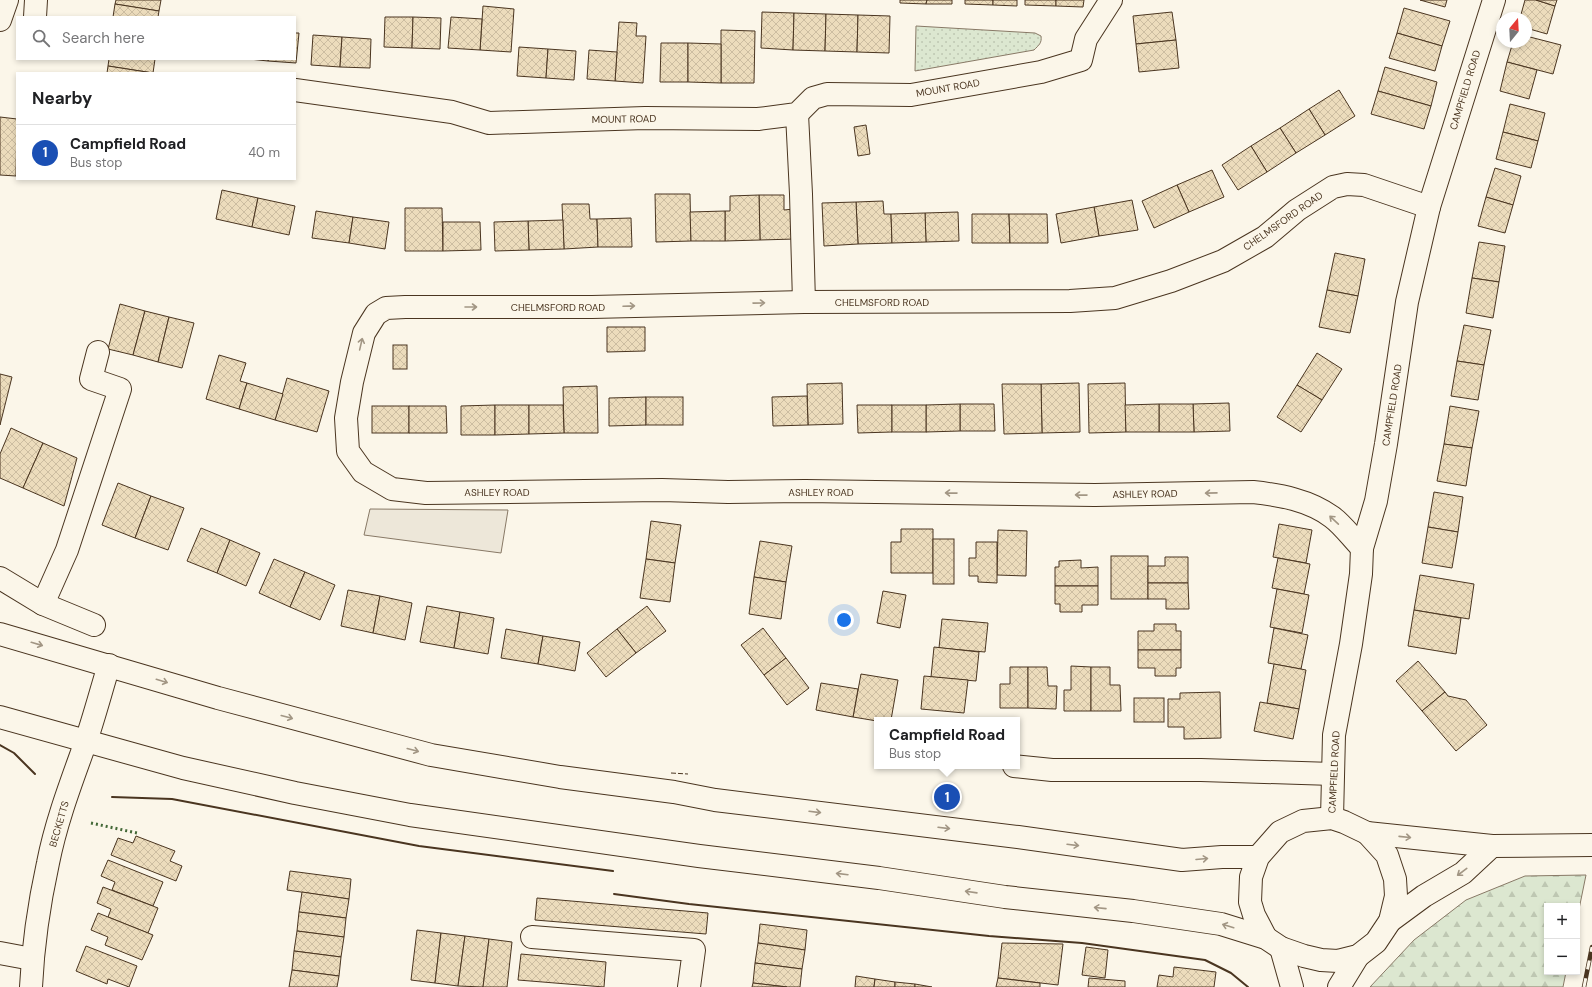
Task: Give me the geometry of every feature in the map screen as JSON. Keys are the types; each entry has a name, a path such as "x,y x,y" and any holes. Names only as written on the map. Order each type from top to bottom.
{"main road":[{"path":"0,20 6,0"},
{"path":"35,16 36,0"},
{"name":"MOUNT ROAD","path":"296,90 452,112 488,123 645,118 758,119 797,114 813,98 827,94 911,95 1041,72 1081,60 1086,39 1111,0"},
{"name":"CAMPFIELD ROAD","path":"1332,818 1334,735 1351,644 1361,574 1362,548 1376,501 1408,302 1429,207 1494,0"},
{"path":"797,114 804,302"},
{"name":"CHELMSFORD ROAD","path":"352,382 364,333 376,314 386,308 592,307 804,302 1070,302 1115,298 1170,281 1223,261 1265,237 1297,210 1333,188 1347,184 1364,185 1429,207"},
{"path":"44,604 68,550 120,389 91,379 98,352"},
{"name":"ASHLEY ROAD","path":"352,382 346,418 348,451 364,472 392,489 426,493 662,490 728,492 813,491 1095,495 1253,492 1272,494 1293,499 1315,507 1332,518 1362,548"},
{"path":"0,578 44,604 94,624"},
{"path":"0,634 218,698 431,755 560,777 674,792 716,800 1010,836 1182,860 1222,857 1258,857"},
{"name":"BECKETTS","path":"31,987 32,959 39,908 48,862 63,806 86,742 109,665"},
{"path":"0,717 190,770 295,793 410,815 684,854 879,878 1005,897 1221,924 1304,956 1321,960 1338,961 1358,956"},
{"path":"1020,767 1052,770 1201,770 1333,774"},
{"path":"1292,987 1273,943 1254,915 1250,902 1251,877 1258,857 1280,832 1303,821 1332,818 1367,833 1492,846 1592,845"},
{"path":"1367,833 1386,855 1395,879 1396,896 1390,921"},
{"path":"1339,987 1358,956 1376,942 1390,921 1424,896 1463,873 1492,846"},
{"path":"532,937 694,950 689,987"},
{"path":"0,953 32,959"}],"green space":[{"path":"916,26 1035,33 1041,36 1041,42 1034,50 915,71"},
{"path":"1586,875 1580,904 1580,903 1544,903 1544,975 1565,975 1563,987 1370,987 1414,940 1466,900 1525,876"}],"shaded area":[{"path":"370,509 508,510 501,553 364,535"}],"building":[{"path":"116,0 161,0 159,11 115,4"},
{"path":"900,0 927,0 926,4 900,3"},
{"path":"927,0 952,0 952,4 926,4"},
{"path":"965,0 993,0 993,5 965,4"},
{"path":"993,0 1017,0 1017,6 993,5"},
{"path":"1025,0 1056,0 1056,6 1025,5"},
{"path":"1056,0 1084,0 1083,7 1056,6"},
{"path":"1420,0 1447,0 1445,7"},
{"path":"1525,0 1536,0 1555,6 1547,34 1532,30 1532,12 1522,12"},
{"path":"1536,0 1557,0 1555,6"},
{"path":"115,4 159,11 158,16 113,16"},
{"path":"483,6 514,9 511,52 480,50"},
{"path":"1404,8 1450,21 1442,46 1397,33"},
{"path":"762,12 794,13 793,50 761,48"},
{"path":"1172,12 1176,40 1136,44 1133,16"},
{"path":"794,13 826,14 825,51 793,50"},
{"path":"826,14 858,15 857,52 825,51"},
{"path":"858,15 890,16 889,53 857,52"},
{"path":"385,17 413,17 412,48 384,47"},
{"path":"413,17 441,18 440,49 412,48"},
{"path":"451,17 482,19 480,50 448,48"},
{"path":"619,22 637,23 636,36 646,36 643,83 615,81"},
{"path":"721,30 755,31 754,83 721,83"},
{"path":"296,33 299,33 296,63 268,61 296,60"},
{"path":"1397,33 1442,46 1435,71 1389,58"},
{"path":"313,35 342,37 340,67 311,65"},
{"path":"342,37 371,39 370,68 340,67"},
{"path":"1532,38 1561,45 1553,74 1507,62 1511,48 1532,48"},
{"path":"1176,40 1179,68 1139,72 1136,44"},
{"path":"661,43 688,43 688,82 660,82"},
{"path":"688,43 721,44 721,83 688,82"},
{"path":"519,47 548,49 546,78 517,76"},
{"path":"548,49 576,51 574,80 546,78"},
{"path":"589,50 617,52 615,81 587,79"},
{"path":"109,60 155,60 153,72 108,66"},
{"path":"1507,62 1537,70 1529,99 1500,91"},
{"path":"108,66 147,72 107,72"},
{"path":"1385,67 1437,82 1431,106 1378,91"},
{"path":"1339,90 1355,116 1325,135 1309,109"},
{"path":"1378,91 1431,106 1424,129 1371,114"},
{"path":"1510,104 1545,113 1538,141 1503,132"},
{"path":"1309,109 1325,135 1296,153 1280,128"},
{"path":"0,117 16,119 16,176 0,175"},
{"path":"866,125 870,154 858,156 854,127"},
{"path":"1280,128 1296,153 1267,172 1251,146"},
{"path":"1503,132 1538,141 1531,168 1496,159"},
{"path":"1251,146 1267,172 1238,190 1222,165"},
{"path":"1495,168 1521,176 1513,205 1486,197"},
{"path":"1212,170 1224,197 1189,212 1177,185"},
{"path":"1177,185 1189,212 1154,228 1142,201"},
{"path":"222,190 258,198 252,227 216,219"},
{"path":"655,194 690,194 691,241 656,242"},
{"path":"759,195 784,195 784,210 794,209 795,239 760,240"},
{"path":"759,195 760,240 725,241 725,211 730,211 730,196"},
{"path":"1486,197 1513,205 1505,233 1478,226"},
{"path":"258,198 295,206 289,235 252,227"},
{"path":"1132,200 1138,230 1099,236 1094,207"},
{"path":"883,201 884,214 891,214 892,243 858,244 856,202"},
{"path":"856,202 858,244 824,246 822,203"},
{"path":"562,204 589,204 590,219 597,219 598,247 564,249"},
{"path":"1094,207 1099,236 1061,243 1056,214"},
{"path":"405,208 442,208 443,251 405,251"},
{"path":"316,211 353,217 349,243 312,238"},
{"path":"725,211 725,241 691,241 690,212"},
{"path":"958,212 959,241 926,242 925,213"},
{"path":"925,213 926,242 892,243 891,214"},
{"path":"972,214 1009,214 1010,243 972,243"},
{"path":"1009,214 1047,214 1048,243 1010,243"},
{"path":"353,217 389,222 385,249 349,243"},
{"path":"631,218 632,247 598,247 597,219"},
{"path":"563,220 564,249 529,250 528,221"},
{"path":"528,221 529,250 495,251 494,222"},
{"path":"443,222 480,222 481,250 443,251"},
{"path":"1479,242 1505,246 1499,282 1472,278"},
{"path":"1335,253 1365,259 1358,296 1327,290"},
{"path":"1472,278 1499,282 1493,318 1466,313"},
{"path":"1327,290 1358,296 1350,333 1319,327"},
{"path":"120,304 145,311 133,355 108,349"},
{"path":"145,311 169,317 158,362 133,355"},
{"path":"169,317 194,323 182,368 158,362"},
{"path":"1464,325 1491,330 1484,365 1457,361"},
{"path":"607,327 645,327 645,351 607,352"},
{"path":"393,345 407,345 407,369 393,369"},
{"path":"1317,353 1342,369 1322,400 1297,385"},
{"path":"219,355 246,363 240,381 247,383 239,409 206,399"},
{"path":"1457,361 1484,365 1478,400 1451,396"},
{"path":"0,374 12,377 0,425"},
{"path":"287,378 329,391 317,432 275,420"},
{"path":"247,383 283,394 275,420 239,409"},
{"path":"842,383 843,424 808,425 807,384"},
{"path":"1079,383 1080,432 1042,433 1041,384"},
{"path":"1125,383 1126,432 1089,433 1088,384"},
{"path":"1002,384 1041,384 1042,433 1004,434"},
{"path":"1297,385 1322,400 1301,432 1277,417"},
{"path":"597,386 598,433 564,433 563,387"},
{"path":"807,396 808,425 773,426 772,397"},
{"path":"646,397 646,425 609,426 609,398"},
{"path":"646,397 683,397 683,425 646,425"},
{"path":"1229,403 1230,431 1194,432 1193,404"},
{"path":"960,404 994,404 995,431 960,431"},
{"path":"960,404 960,431 926,432 926,405"},
{"path":"1159,404 1193,404 1194,432 1159,432"},
{"path":"1159,404 1159,432 1126,432 1125,405"},
{"path":"495,405 495,435 461,435 461,406"},
{"path":"495,405 529,405 529,434 495,435"},
{"path":"529,405 563,405 564,433 529,434"},
{"path":"857,405 892,405 892,432 858,433"},
{"path":"892,405 926,405 926,432 892,432"},
{"path":"372,406 409,406 409,433 372,433"},
{"path":"409,406 446,406 447,433 409,433"},
{"path":"1450,406 1479,411 1472,448 1444,444"},
{"path":"11,428 43,443 23,488 0,478 0,454"},
{"path":"43,443 77,458 64,506 23,488"},
{"path":"1444,444 1472,448 1466,486 1437,481"},
{"path":"118,483 151,496 135,538 102,525"},
{"path":"1434,492 1463,497 1458,532 1428,527"},
{"path":"151,496 184,508 168,550 135,538"},
{"path":"651,521 681,525 675,563 646,559"},
{"path":"1279,524 1312,530 1306,563 1273,557"},
{"path":"1428,527 1458,532 1452,568 1422,563"},
{"path":"201,528 230,540 217,573 187,561"},
{"path":"901,529 933,529 933,573 891,573 891,542 901,542"},
{"path":"998,530 1027,531 1026,576 997,575"},
{"path":"933,539 954,539 954,584 933,584"},
{"path":"230,540 260,553 246,586 217,573"},
{"path":"760,541 792,546 786,582 754,577"},
{"path":"976,542 997,542 997,583 978,582 978,576 969,576 969,558 976,558"},
{"path":"1111,556 1148,556 1148,599 1111,599"},
{"path":"1165,557 1188,557 1188,583 1148,583 1148,566 1165,566"},
{"path":"1278,558 1310,564 1304,594 1272,588"},
{"path":"274,559 305,572 290,607 259,593"},
{"path":"646,559 675,563 670,602 640,598"},
{"path":"1081,560 1081,568 1098,567 1098,586 1055,586 1055,567 1059,567 1059,561"},
{"path":"305,572 335,585 320,620 290,607"},
{"path":"1420,575 1474,584 1469,619 1414,610"},
{"path":"754,577 786,582 781,619 749,614"},
{"path":"1148,583 1188,583 1189,609 1166,609 1166,599 1148,599"},
{"path":"1055,586 1098,586 1098,605 1082,605 1082,612 1060,612 1060,604 1055,604"},
{"path":"1277,589 1309,595 1302,633 1270,627"},
{"path":"348,590 380,596 373,633 341,626"},
{"path":"883,591 906,595 900,628 877,623"},
{"path":"380,596 412,603 405,640 373,633"},
{"path":"427,606 460,612 454,648 420,642"},
{"path":"647,606 666,631 636,653 617,629"},
{"path":"1414,610 1461,618 1456,654 1408,646"},
{"path":"460,612 494,618 488,654 454,648"},
{"path":"942,619 988,623 985,652 939,648"},
{"path":"1154,624 1176,624 1176,631 1181,631 1181,650 1138,650 1138,631 1154,631"},
{"path":"763,628 786,658 764,675 741,645"},
{"path":"1274,628 1308,635 1301,669 1268,663"},
{"path":"506,629 543,636 538,664 501,658"},
{"path":"617,629 636,653 606,677 587,653"},
{"path":"543,636 580,642 575,671 538,664"},
{"path":"934,647 979,652 976,681 931,677"},
{"path":"1138,650 1181,650 1181,668 1176,668 1176,676 1155,676 1155,668 1138,668"},
{"path":"786,658 809,688 787,705 764,675"},
{"path":"1418,661 1445,692 1422,711 1396,681"},
{"path":"1274,664 1306,670 1299,709 1267,703"},
{"path":"1071,666 1091,667 1091,711 1064,711 1064,690 1071,690"},
{"path":"1010,667 1028,667 1028,708 1000,708 1000,684 1010,684"},
{"path":"1028,667 1047,667 1048,686 1057,686 1056,709 1028,708"},
{"path":"1091,667 1110,667 1110,685 1120,685 1121,711 1091,711"},
{"path":"861,674 898,680 892,717 874,717 874,720 853,717"},
{"path":"924,676 968,680 964,713 921,709"},
{"path":"821,683 858,689 853,717 816,710"},
{"path":"1220,692 1221,738 1184,739 1184,727 1168,727 1168,699 1180,699 1180,693"},
{"path":"1445,692 1448,696 1466,700 1487,725 1456,751 1422,711"},
{"path":"1134,698 1164,698 1164,722 1134,722"},
{"path":"1260,702 1299,709 1293,739 1254,731"},
{"path":"136,836 175,851 170,861 182,866 176,881 111,855 118,838 133,843"},
{"path":"108,860 163,882 153,906 112,890 115,882 101,876"},
{"path":"290,871 351,879 349,899 287,890"},
{"path":"103,887 158,908 148,933 108,917 111,909 97,903"},
{"path":"302,892 349,899 346,918 299,912"},
{"path":"537,898 708,913 706,934 535,920"},
{"path":"299,912 346,918 344,937 297,931"},
{"path":"98,913 153,935 142,960 105,945 108,937 91,930"},
{"path":"760,924 807,930 805,950 758,943"},
{"path":"417,930 441,933 435,983 411,980"},
{"path":"297,931 344,937 341,957 294,951"},
{"path":"441,933 465,936 458,986 435,983"},
{"path":"465,936 489,939 483,987 458,986"},
{"path":"489,939 512,942 507,987 483,987"},
{"path":"758,943 805,950 802,969 755,963"},
{"path":"1002,943 1063,944 1058,985 998,978"},
{"path":"86,946 137,966 129,987 108,979 107,984 76,971"},
{"path":"1086,947 1108,950 1105,978 1082,975"},
{"path":"294,951 341,957 339,976 292,970"},
{"path":"521,954 606,962 604,987 518,980"},
{"path":"755,963 802,969 800,987 753,983"},
{"path":"1174,967 1216,972 1214,987 1157,987 1159,975 1173,977"},
{"path":"292,970 339,976 337,987 289,987"},
{"path":"856,976 875,979 874,987 855,987"},
{"path":"998,978 1040,983 1040,987 996,987"},
{"path":"1089,978 1125,981 1125,987 1088,987"},
{"path":"875,979 895,982 895,987 874,987"},
{"path":"895,982 915,984 915,987 895,987"},
{"path":"753,983 787,987 752,987"},
{"path":"915,984 932,987 915,987"}],"railway":[{"path":"1584,987 1592,947"}],"hedge":[{"path":"91,823 137,833"}],"fence":[{"path":"671,773 688,774"}],"wall":[{"path":"0,745 14,753 35,774"},
{"path":"112,797 172,799 419,846 613,871"},
{"path":"614,894 689,904 989,936 1082,943 1205,960 1231,973 1248,987"}],"place":[{"name":"Campfield Road","path":"947,797"}]}
